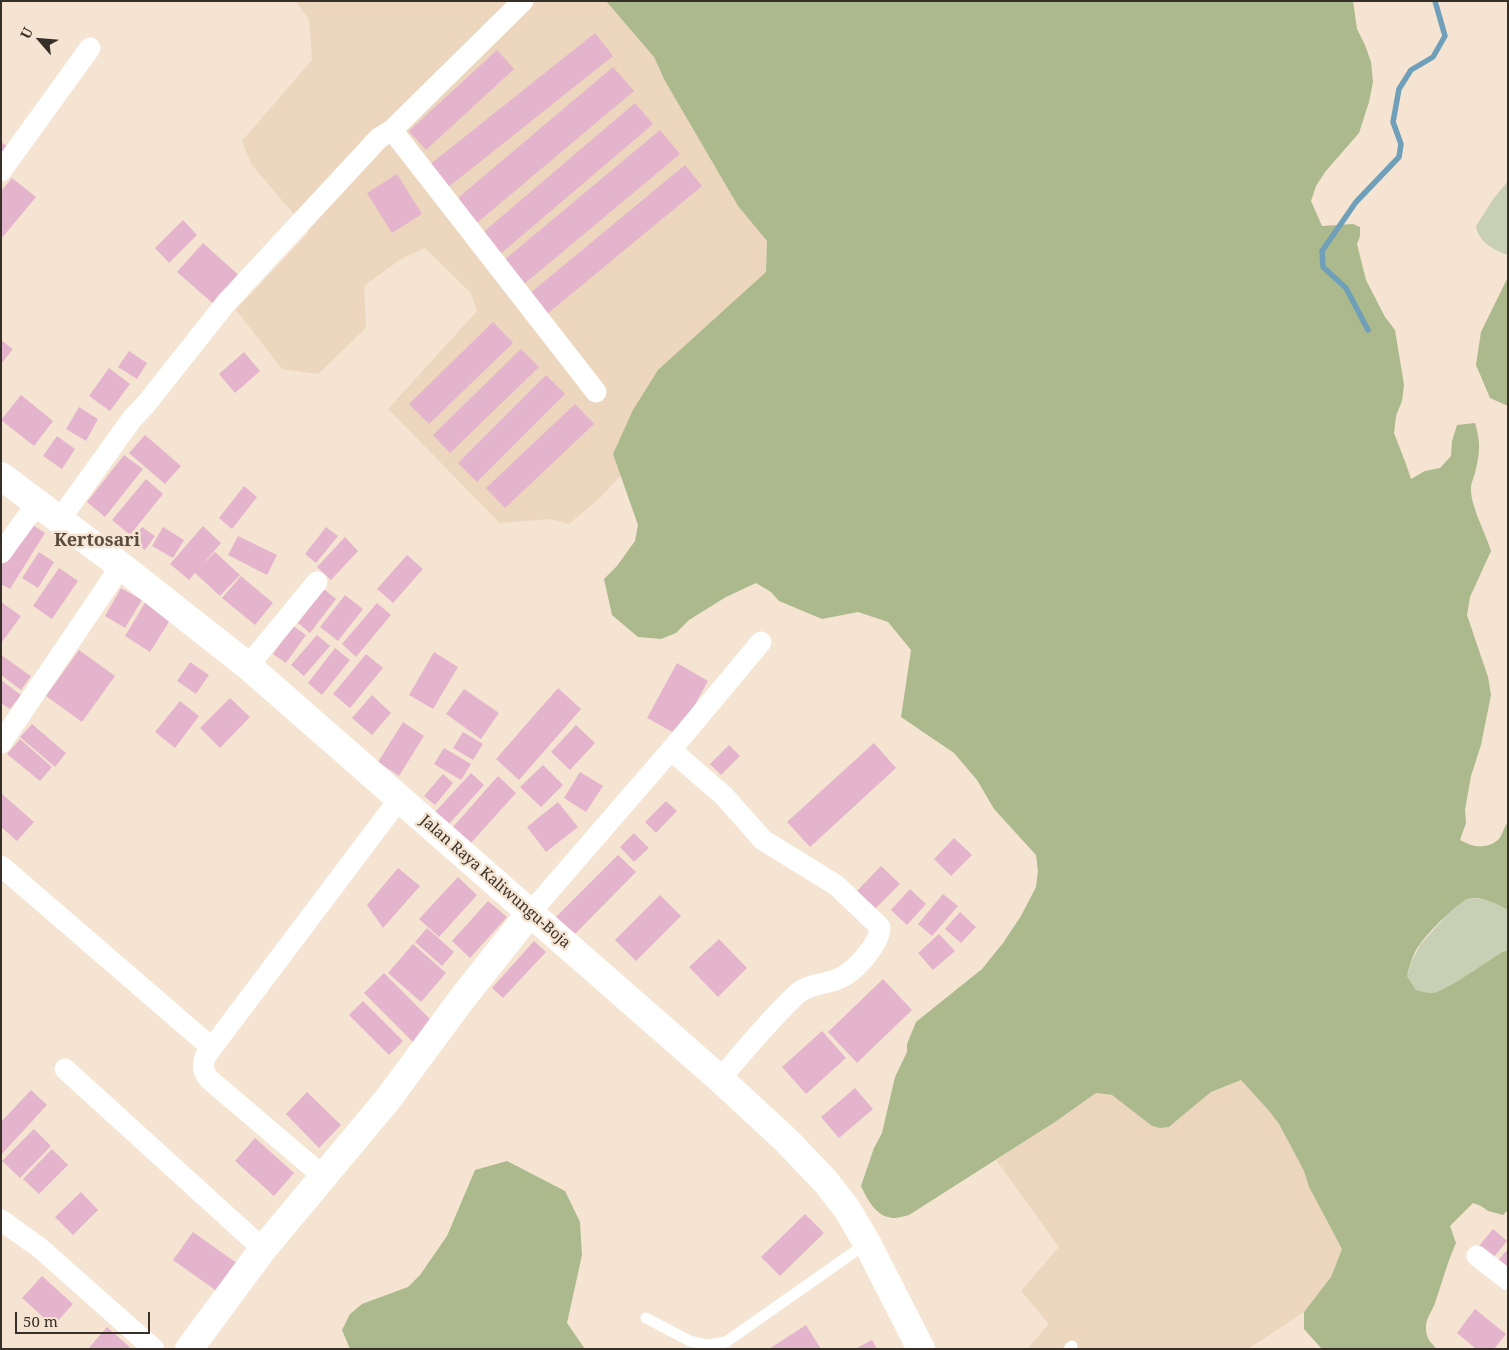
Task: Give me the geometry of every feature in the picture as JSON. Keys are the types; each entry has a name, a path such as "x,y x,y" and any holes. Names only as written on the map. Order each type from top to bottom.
{"main road":[{"name":"Jalan Raya Kaliwungu-Boja","path":"1,476 60,518 248,666 720,1079 787,1141 826,1182 847,1209 867,1243 921,1349"},
{"path":"189,1349 263,1249 388,1099 461,1000 530,913"}],"street":[{"path":"60,518 132,419 226,303 379,138 392,130 523,1"},
{"path":"1,172 90,48"},
{"path":"392,130 596,392"},
{"path":"1,553 38,502"},
{"path":"1,743 121,566"},
{"path":"248,666 317,582"},
{"path":"530,913 671,750 761,642"},
{"path":"671,750 724,796 763,840 836,885 880,926 875,944 863,960 840,978 801,991 720,1079"},
{"path":"324,1177 206,1075 203,1065 205,1058 212,1048 400,798"},
{"path":"1,866 212,1048"},
{"path":"65,1069 263,1249"},
{"path":"1,1220 40,1248 154,1349"},
{"path":"1477,1256 1508,1280"}],"lane":[{"path":"646,1318 690,1341 706,1345 726,1342 867,1243"}],"shaded area":[{"path":"296,1 606,1 654,57 665,81 738,206 767,241 766,272 727,309 613,454 621,475 600,498 569,524 550,519 500,523 388,409 477,311 471,293 425,248 401,259 364,286 366,328 318,374 282,369 236,310 309,232 251,164 242,141 312,60 309,20"},
{"path":"1241,1080 1279,1124 1304,1171 1309,1187 1342,1249 1331,1277 1304,1312 1248,1349 1027,1349 1049,1324 1021,1291 1059,1247 996,1160 1096,1093 1112,1095 1152,1126 1176,1121 1211,1092"}],"green space":[{"path":"606,1 1353,1 1357,29 1371,62 1373,82 1369,102 1359,133 1325,172 1316,186 1311,201 1322,226 1353,224 1360,227 1360,236 1357,244 1366,280 1385,317 1395,330 1404,385 1402,401 1396,416 1394,433 1411,479 1425,471 1440,468 1451,456 1452,441 1457,425 1475,423 1479,454 1471,486 1471,495 1491,551 1470,597 1467,615 1488,677 1491,695 1481,745 1471,776 1465,810 1466,823 1460,840 1474,846 1488,845 1498,840 1508,822 1508,910 1495,903 1481,899 1471,898 1459,904 1420,944 1407,976 1416,990 1430,993 1438,992 1508,950 1508,1210 1503,1215 1488,1211 1473,1203 1450,1226 1456,1243 1426,1325 1428,1338 1437,1349 1322,1349 1304,1329 1304,1312 1331,1277 1342,1249 1309,1187 1304,1171 1279,1124 1241,1080 1211,1092 1169,1127 1160,1128 1152,1126 1112,1095 1096,1093 1055,1122 909,1215 895,1218 887,1217 877,1211 869,1202 861,1186 874,1148 882,1133 895,1077 907,1052 907,1044 916,1022 982,969 1003,943 1021,916 1036,887 1038,871 1036,855 994,809 977,780 954,753 901,717 911,650 888,622 858,612 822,619 779,601 771,592 756,583 726,597 689,620 676,633 661,639 638,637 612,615 604,579 617,566 635,541 638,525 613,454 633,410 658,370 766,272 767,241 738,206 665,81 654,57"},
{"path":"1508,181 1508,255 1487,244 1480,236 1476,226 1494,198"},
{"path":"1508,277 1508,406 1490,398 1476,365 1481,332"},
{"path":"1470,898 1488,900 1508,910 1508,950 1438,992 1430,993 1416,990 1407,976 1420,945 1455,906"},
{"path":"507,1161 565,1191 580,1222 582,1255 567,1323 585,1349 350,1349 342,1330 350,1314 362,1304 408,1287 420,1275 447,1236 475,1170"}],"building":[{"path":"595,33 613,56 446,189 428,166"},
{"path":"497,50 514,69 426,150 409,131"},
{"path":"613,67 634,91 472,227 452,203"},
{"path":"635,103 653,124 498,256 480,235"},
{"path":"660,130 680,154 523,285 503,261"},
{"path":"1,142 11,149 1,162"},
{"path":"685,165 702,186 546,315 529,294"},
{"path":"397,174 422,214 392,233 367,193"},
{"path":"12,178 36,197 1,239 1,191"},
{"path":"183,220 197,235 169,263 155,248"},
{"path":"203,243 243,279 217,307 177,272"},
{"path":"493,322 513,343 429,424 409,404"},
{"path":"1,340 13,349 1,364"},
{"path":"521,349 539,367 450,453 433,435"},
{"path":"129,351 147,363 137,379 118,367"},
{"path":"244,352 260,371 235,393 219,374"},
{"path":"109,368 130,384 110,411 89,396"},
{"path":"546,375 565,394 477,482 458,463"},
{"path":"21,395 53,421 34,446 1,420"},
{"path":"575,404 594,424 505,508 486,488"},
{"path":"79,407 98,419 86,441 66,429"},
{"path":"145,435 181,466 165,484 129,453"},
{"path":"57,436 75,449 62,469 43,456"},
{"path":"124,455 143,469 105,517 87,502"},
{"path":"146,479 163,494 130,535 112,520"},
{"path":"244,486 257,497 232,529 219,518"},
{"path":"28,522 45,533 10,589 1,584 1,565"},
{"path":"203,526 221,543 203,564 215,552 240,575 220,596 195,573 189,580 170,564"},
{"path":"142,527 155,536 145,550 132,541"},
{"path":"163,527 184,540 173,558 152,546"},
{"path":"326,527 338,536 316,563 305,554"},
{"path":"238,536 277,555 267,575 228,555"},
{"path":"345,537 358,551 331,580 317,567"},
{"path":"39,552 54,562 38,588 22,578"},
{"path":"407,555 423,569 393,603 377,589"},
{"path":"59,568 78,581 52,619 33,606"},
{"path":"241,576 273,603 255,625 222,598"},
{"path":"121,588 142,600 125,628 105,616"},
{"path":"324,589 336,599 310,633 298,623"},
{"path":"345,595 363,609 338,641 320,627"},
{"path":"146,601 172,617 150,652 125,636"},
{"path":"1,602 21,616 2,642 1,642"},
{"path":"377,603 391,615 356,657 342,644"},
{"path":"293,626 306,635 286,663 273,654"},
{"path":"317,635 330,646 304,676 291,665"},
{"path":"335,648 350,660 322,695 308,683"},
{"path":"79,650 115,676 82,722 46,696"},
{"path":"434,652 458,667 433,709 409,695"},
{"path":"366,654 383,668 350,708 333,694"},
{"path":"1,655 31,676 21,690 1,675"},
{"path":"190,662 209,675 196,694 177,681"},
{"path":"677,663 708,681 678,735 647,718"},
{"path":"1,680 21,695 10,709 1,703"},
{"path":"558,688 581,709 519,780 496,759"},
{"path":"464,689 499,713 481,739 446,714"},
{"path":"372,695 391,713 372,735 352,718"},
{"path":"230,698 250,717 220,748 200,728"},
{"path":"180,701 199,716 175,748 155,732"},
{"path":"403,722 424,736 399,776 378,762"},
{"path":"32,724 66,753 55,767 20,737"},
{"path":"576,725 595,743 570,770 551,752"},
{"path":"463,732 483,744 473,760 453,748"},
{"path":"20,739 52,767 40,781 7,754"},
{"path":"874,743 896,768 810,847 787,822"},
{"path":"729,745 740,756 721,775 710,764"},
{"path":"444,748 471,764 461,780 434,764"},
{"path":"543,765 563,785 541,807 520,787"},
{"path":"580,772 603,786 586,812 564,798"},
{"path":"471,773 484,785 449,824 435,812"},
{"path":"443,774 453,783 435,805 424,796"},
{"path":"498,776 516,793 471,843 453,827"},
{"path":"1,793 34,822 17,841 1,827"},
{"path":"666,801 677,811 656,833 645,822"},
{"path":"558,802 578,827 546,852 527,827"},
{"path":"634,833 649,848 634,862 620,847"},
{"path":"954,838 972,855 951,876 934,859"},
{"path":"618,855 636,872 571,938 553,920"},
{"path":"881,866 900,884 875,909 857,891"},
{"path":"398,868 420,886 383,928 367,905"},
{"path":"458,877 477,895 439,937 419,919"},
{"path":"910,889 926,904 907,925 891,910"},
{"path":"943,894 958,906 932,936 918,924"},
{"path":"660,895 681,916 636,961 615,940"},
{"path":"488,901 507,917 470,958 452,941"},
{"path":"960,912 976,927 961,943 945,929"},
{"path":"427,928 454,952 442,966 415,942"},
{"path":"939,934 955,951 933,970 918,953"},
{"path":"719,939 747,968 718,997 689,967"},
{"path":"534,941 546,952 503,998 492,988"},
{"path":"413,944 446,973 421,1002 388,973"},
{"path":"384,973 433,1022 413,1042 364,993"},
{"path":"883,979 912,1010 857,1063 828,1032"},
{"path":"363,1001 403,1041 389,1055 349,1015"},
{"path":"822,1031 846,1058 806,1094 782,1067"},
{"path":"855,1088 873,1109 839,1138 821,1117"},
{"path":"31,1090 47,1105 1,1155 1,1122"},
{"path":"307,1092 341,1125 319,1148 286,1114"},
{"path":"34,1129 51,1146 20,1178 2,1161"},
{"path":"255,1138 294,1173 274,1196 235,1161"},
{"path":"52,1149 68,1165 39,1194 23,1179"},
{"path":"81,1192 98,1210 73,1235 55,1217"},
{"path":"805,1214 824,1233 780,1276 761,1257"},
{"path":"1493,1229 1507,1241 1488,1264 1474,1252"},
{"path":"193,1232 238,1264 218,1292 173,1260"},
{"path":"1508,1249 1508,1276 1494,1265"},
{"path":"42,1276 73,1304 53,1326 22,1298"},
{"path":"1475,1309 1506,1334 1494,1349 1476,1349 1457,1333"},
{"path":"806,1325 821,1349 769,1349"},
{"path":"107,1327 132,1349 88,1349"},
{"path":"872,1340 877,1349 855,1349"}],"waterway":[{"path":"1368,330 1346,288 1323,267 1322,251 1356,202 1399,157 1401,144 1393,122 1399,89 1411,70 1433,57 1445,36 1435,1"}],"district":[{"name":"Kertosari","path":"97,541"}]}
